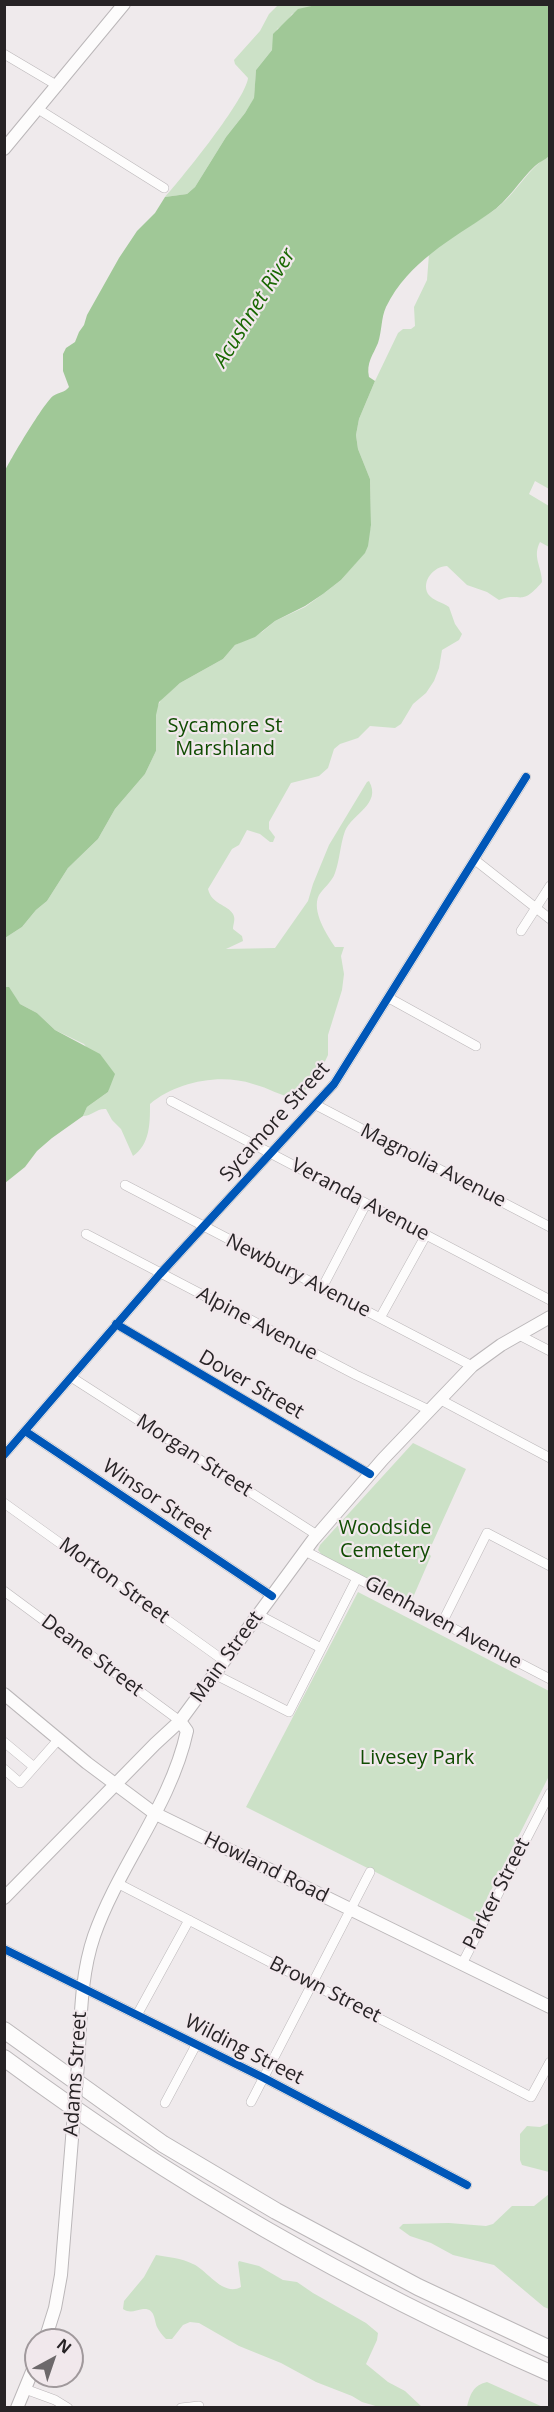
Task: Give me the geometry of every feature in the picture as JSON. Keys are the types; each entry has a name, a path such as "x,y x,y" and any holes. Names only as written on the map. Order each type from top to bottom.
{"highway":[{"path":"4,2030 163,2144 276,2211 418,2287 549,2349"},
{"path":"4,2058 160,2167 294,2247 426,2317 549,2373"}],"main road":[{"path":"4,149 124,4"},
{"name":"Main Street","path":"4,1898 180,1721 317,1535 439,1399 472,1366 492,1351 549,1317"},
{"name":"Howland Road","path":"4,1694 58,1740 154,1813 549,2007"},
{"name":"Adams Street","path":"49,2328 61,2275 82,1989 94,1938 154,1813 184,1743 187,1731 180,1721"},
{"path":"17,2408 25,2389"}],"street":[{"path":"4,54 58,86"},
{"path":"38,109 164,188"},
{"name":"Sycamore Street","path":"4,1455 160,1274 316,1105 347,1066 526,777"},
{"path":"475,860 549,919"},
{"path":"521,932 549,886"},
{"path":"389,998 476,1047"},
{"name":"Veranda Avenue","path":"171,1101 549,1300"},
{"name":"Magnolia Avenue","path":"316,1105 549,1227"},
{"name":"Newbury Avenue","path":"125,1185 472,1366"},
{"path":"322,1288 366,1204"},
{"name":"Alpine Avenue","path":"86,1234 356,1375 429,1410"},
{"path":"380,1318 426,1235"},
{"name":"Dover Street","path":"116,1324 370,1474"},
{"path":"519,1335 549,1351"},
{"name":"Morgan Street","path":"71,1377 317,1535"},
{"path":"439,1399 549,1458"},
{"name":"Winsor Street","path":"25,1431 272,1596"},
{"name":"Morton Street","path":"4,1503 224,1660"},
{"path":"442,1623 487,1533 549,1566"},
{"name":"Glenhaven Avenue","path":"305,1551 549,1679"},
{"path":"214,1674 289,1712 357,1578"},
{"name":"Deane Street","path":"4,1591 180,1721"},
{"path":"257,1614 321,1648"},
{"path":"4,1770 20,1783 58,1740"},
{"path":"4,1742 34,1767"},
{"name":"Parker Street","path":"462,1964 549,1793"},
{"path":"251,2102 370,1872"},
{"name":"Brown Street","path":"119,1884 531,2097 549,2062"},
{"path":"137,2015 189,1920"},
{"name":"Wilding Street","path":"4,1949 264,2078 467,2185"},
{"path":"165,2103 196,2045"},
{"path":"25,2389 55,2400 68,2408"},
{"path":"181,2408 199,2406"}],"green space":[{"path":"278,5 316,5 292,14 285,24 277,29 272,50 256,70 254,99 226,137 195,187 187,194 165,197 237,103 248,78 234,60 260,31 269,14"},
{"name":"Sycamore St Marshland","path":"549,155 549,489 535,481 529,494 549,506 549,547 540,542 537,552 542,582 525,597 499,600 487,592 467,585 447,566 433,571 426,584 428,594 449,607 455,624 462,634 459,640 442,650 439,668 426,693 413,704 401,724 395,728 370,726 358,738 340,744 334,749 328,768 319,776 291,783 269,822 269,829 275,837 273,842 260,834 247,830 239,845 232,849 208,889 216,901 233,914 233,929 242,936 243,941 226,949 275,948 308,901 329,845 369,781 372,796 345,831 335,873 317,901 318,915 328,936 335,947 344,947 341,956 344,974 342,990 328,1035 328,1055 320,1072 298,1099 253,1084 227,1079 199,1082 172,1090 150,1104 146,1140 133,1156 121,1129 106,1109 83,1116 87,1107 108,1092 111,1080 84,1044 55,1030 37,1013 20,1004 10,991 5,992 5,938 22,927 47,901 68,868 98,839 115,809 145,774 156,751 155,711 162,698 180,683 223,659 235,645 262,632 275,621 305,607 341,580 365,552 371,525 370,479 358,449 356,435 359,419 398,333 415,326 414,307 427,280 429,254 443,242 498,207 533,168"},
{"name":"Woodside Cemetery","path":"413,1443 466,1469 428,1553 431,1556 411,1602 322,1555 318,1550 320,1545"},
{"name":"Livesey Park","path":"358,1592 549,1691 549,1776 475,1922 246,1807"},
{"path":"549,2123 549,2172 522,2165 520,2134 527,2126 540,2127"},
{"path":"549,2194 549,2309 494,2265 453,2255 431,2243 410,2236 399,2228 403,2224 449,2223 486,2226 493,2224 512,2206 534,2206"},
{"path":"156,2255 193,2264 228,2288 241,2287 239,2261 259,2266 283,2280 297,2282 366,2323 378,2333 366,2364 388,2382 405,2391 422,2407 379,2407 362,2402 316,2382 281,2363 239,2346 199,2323 190,2322 183,2325 172,2339 166,2339 158,2329 150,2310 123,2309 124,2301 144,2277"},
{"path":"487,2382 543,2407 467,2407 475,2388"}],"water":[{"name":"Acushnet River","path":"316,5 549,5 549,156 535,166 496,208 446,242 419,264 395,291 386,307 378,343 368,367 369,377 375,381 359,419 356,435 358,449 370,479 371,525 365,553 341,580 323,594 275,621 255,637 235,645 223,659 180,683 159,702 156,715 156,751 145,774 115,809 98,839 68,868 47,901 22,927 5,938 5,471 28,431 49,401 53,396 69,387 63,371 63,354 66,348 75,342 87,315 137,231 155,213 165,197 187,194 195,187 254,98 256,70 272,50 273,34 298,9"},
{"path":"5,987 9,987 20,1004 37,1013 55,1030 100,1054 115,1074 108,1092 87,1107 83,1116 37,1151 25,1167 5,1183"}],"cycle path":[{"path":"4,1455 160,1274 334,1084 526,777"},
{"path":"116,1324 370,1474"},
{"path":"25,1431 272,1596"},
{"path":"4,1949 264,2078 467,2185"}]}
